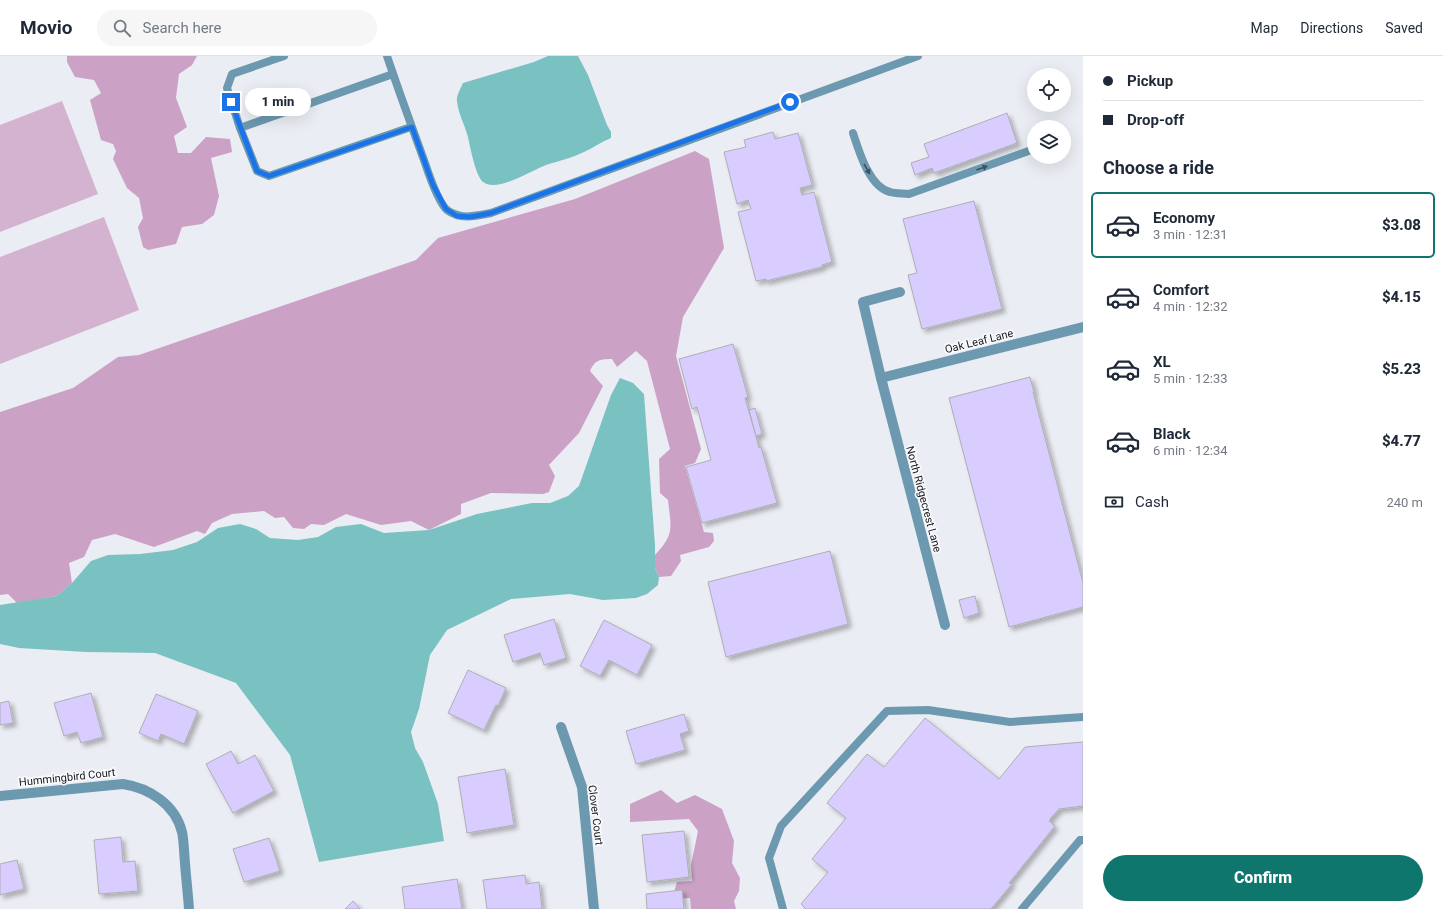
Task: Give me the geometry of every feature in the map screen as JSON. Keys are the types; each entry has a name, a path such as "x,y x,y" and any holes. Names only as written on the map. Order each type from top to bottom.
{"street":[{"name":"North Ridgecrest Lane","path":"900,292 863,302 881,378 945,625"},
{"name":"Oak Leaf Lane","path":"881,378 1083,327"},
{"name":"Clover Court","path":"561,727 582,787 594,909"},
{"name":"Hummingbird Court","path":"0,796 123,784 134,785 152,794 171,810 182,832 189,909"}],"lane":[{"path":"284,56 232,74 227,88 240,128 257,171 269,176 412,127"},
{"path":"387,56 433,185 446,209 457,216 470,217 491,213 918,56"},
{"path":"240,128 394,74"},
{"path":"853,133 866,170 878,185 889,192 909,194 1027,152"},
{"path":"783,909 769,858 781,826 887,711 928,710 1010,722 1083,718"},
{"path":"1022,909 1080,840 1083,840"}],"shaded area":[{"path":"67,56 197,56 192,65 179,74 176,98 187,127 174,136 178,153 191,153 206,137 230,139 232,152 211,158 219,196 214,215 202,224 182,227 176,244 148,250 143,247 138,227 143,218 139,198 127,188 113,159 116,151 113,144 101,140 90,100 101,93 94,80 75,77 67,62"},
{"path":"62,101 98,194 0,232 0,125"},
{"path":"695,151 709,159 724,248 683,317 676,356 701,449 695,463 685,466 704,532 713,533 714,541 709,547 680,555 681,561 671,576 659,577 655,568 655,555 669,536 670,530 668,500 660,493 659,459 670,449 647,361 636,351 617,367 612,359 604,359 596,362 592,367 590,371 603,386 579,433 549,465 555,476 549,492 543,494 491,493 461,504 461,514 429,530 411,521 381,525 346,514 324,525 311,524 304,529 293,528 284,517 275,518 264,511 232,514 212,523 205,534 197,531 154,547 115,534 92,540 84,557 69,563 72,583 57,596 17,603 8,594 0,595 0,412 73,388 118,357 139,355 416,260 438,238 575,199"},
{"path":"104,217 139,310 0,364 0,257"},
{"path":"661,790 677,803 695,795 722,809 734,841 732,863 740,878 739,891 734,901 736,909 691,909 690,898 672,899 677,882 692,881 691,865 698,831 689,819 630,822 630,804"}],"water":[{"path":"548,56 578,56 588,75 611,132 611,138 570,158 546,165 514,180 497,185 489,185 480,179 476,169 458,106 457,97 463,83 534,62"},
{"path":"620,378 633,383 644,394 655,546 655,568 659,577 658,585 647,594 636,598 603,600 570,594 511,599 447,630 430,655 419,709 411,732 415,748 423,762 438,804 444,841 319,862 290,755 236,683 155,653 86,652 19,648 0,644 0,605 57,596 72,583 91,561 108,555 140,554 173,550 197,542 218,528 240,524 256,529 270,538 298,540 318,537 336,527 361,524 384,533 429,530 477,514 532,503 550,503 568,496 579,486 611,395"}],"building":[{"path":"1007,113 1017,143 934,173 932,168 915,175 911,163 929,157 924,144"},
{"path":"773,132 775,139 798,133 812,185 800,188 802,195 814,192 832,262 822,265 822,267 766,281 766,279 756,281 738,212 751,209 748,200 737,204 724,152 746,147 744,140"},
{"path":"974,201 1002,309 922,329 908,275 917,273 903,219"},
{"path":"733,344 748,397 745,398 777,503 702,523 686,467 711,460 697,407 692,409 679,359"},
{"path":"1030,377 1083,583 1083,607 1009,627 949,398"},
{"path":"755,408 762,434 756,436 749,410"},
{"path":"830,551 848,624 726,657 708,582"},
{"path":"975,596 979,613 964,618 959,600"},
{"path":"554,619 566,658 544,665 540,653 513,662 504,635"},
{"path":"604,620 652,645 637,675 609,660 600,676 580,666"},
{"path":"468,670 506,688 498,706 496,705 484,730 448,713"},
{"path":"91,693 103,737 81,743 77,732 64,736 54,703"},
{"path":"156,694 198,711 184,744 161,734 158,741 139,733"},
{"path":"9,701 13,723 0,725 0,703"},
{"path":"684,714 689,731 680,734 685,750 636,764 626,731"},
{"path":"925,718 999,779 1025,747 1083,742 1083,806 1059,809 1050,819 1049,821 1055,826 1009,883 1012,884 991,909 806,909 801,904 828,872 812,859 846,818 827,803 867,754 884,767"},
{"path":"231,751 238,764 255,755 274,791 233,813 206,764"},
{"path":"505,769 514,825 467,833 458,777"},
{"path":"684,831 689,877 647,882 642,835"},
{"path":"121,837 123,862 135,861 138,891 99,894 94,840"},
{"path":"269,838 280,871 244,882 233,849"},
{"path":"17,860 24,889 0,895 0,864"},
{"path":"525,875 526,884 539,882 542,909 487,909 483,880"},
{"path":"457,879 462,909 405,909 402,887"},
{"path":"682,890 684,909 647,909 646,894"},
{"path":"353,901 360,909 345,909"}],"route":[{"path":"231,102 257,171 269,176 412,127 440,200 446,209 457,216 470,217 491,213 790,102"}]}
